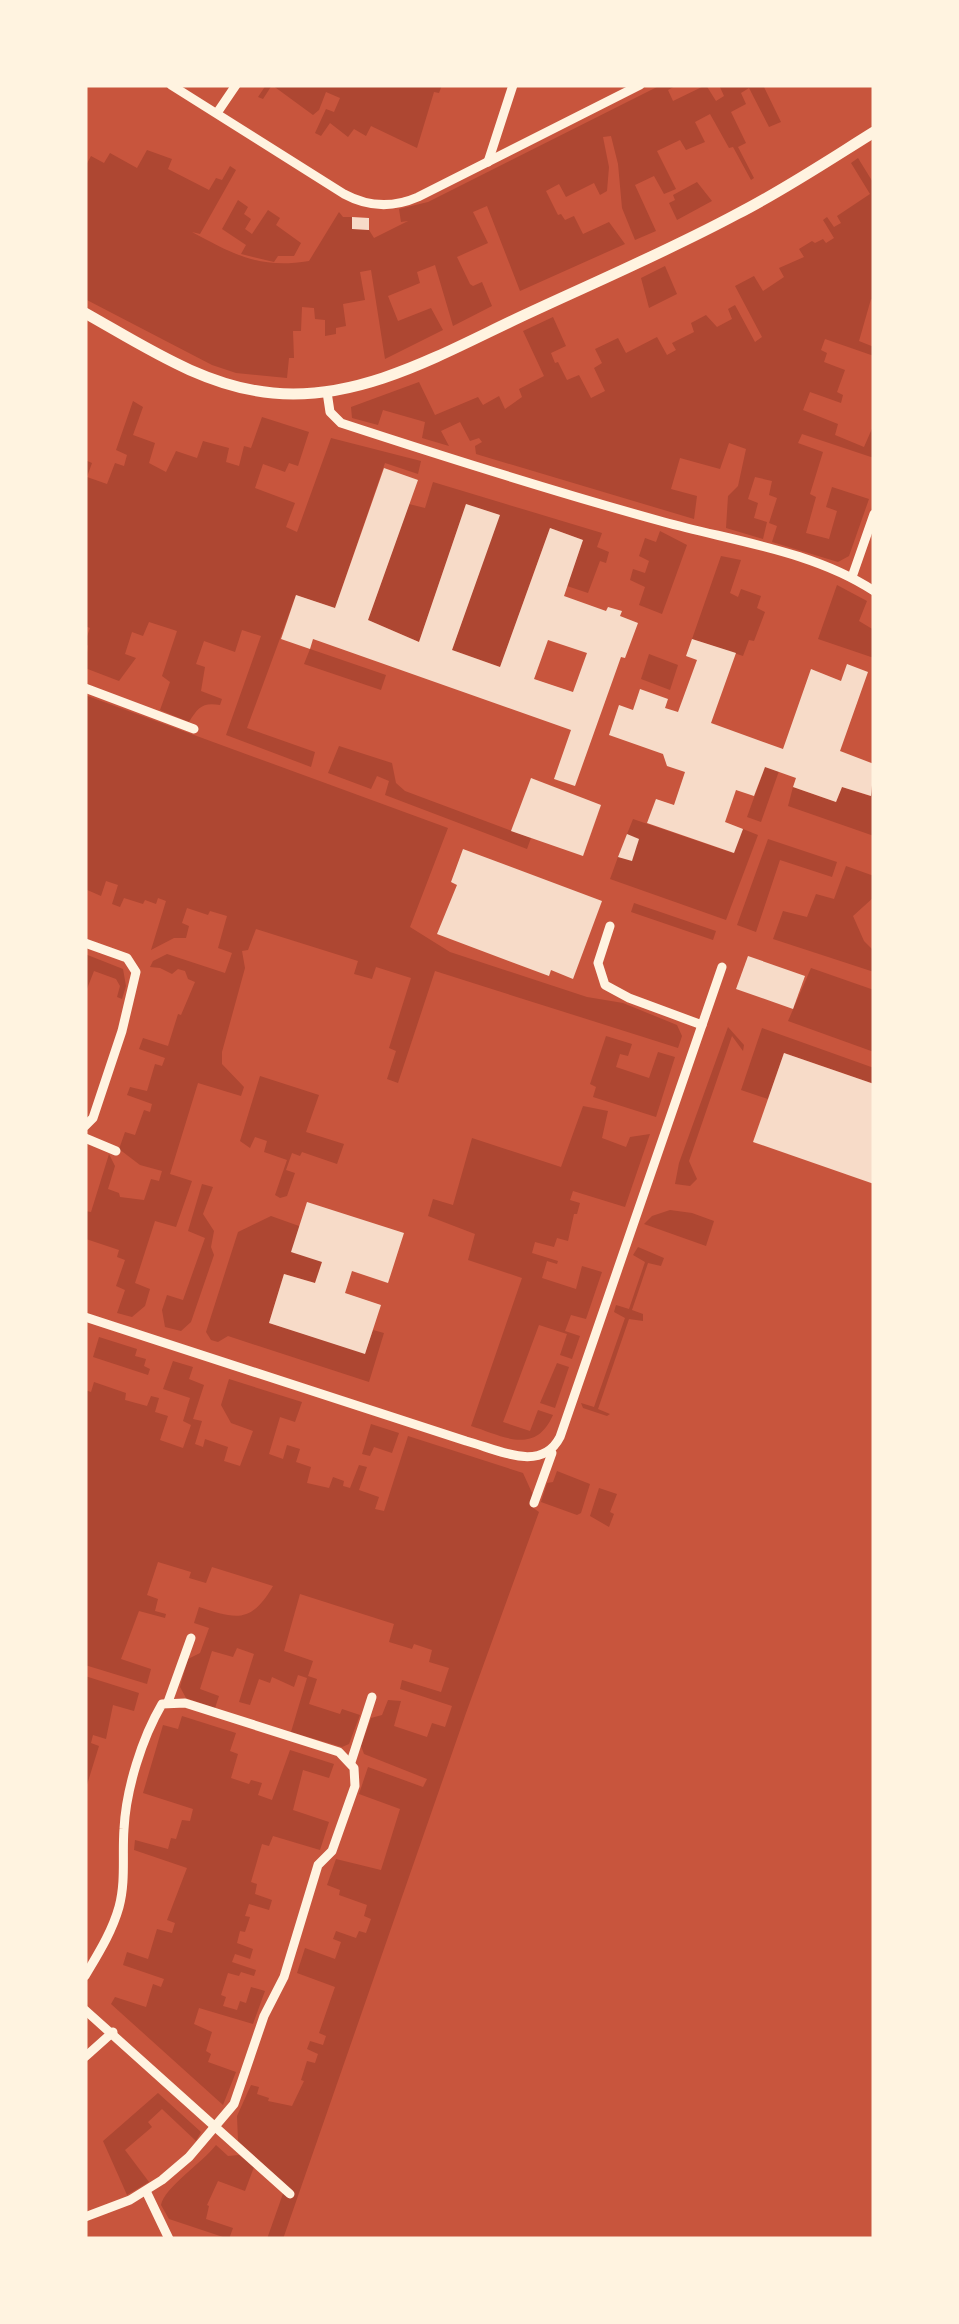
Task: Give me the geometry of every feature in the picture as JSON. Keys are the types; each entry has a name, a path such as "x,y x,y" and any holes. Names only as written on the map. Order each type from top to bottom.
{"street":[{"path":"171,85 359,201 400,204 640,85"},
{"path":"218,113 236,85"},
{"path":"488,162 513,85"},
{"path":"85,314 177,364 220,382 271,393 326,392 371,382 684,240 760,202 874,132"},
{"path":"326,392 330,412 341,423 852,577 874,591"},
{"path":"852,577 874,514"},
{"path":"85,688 194,729"},
{"path":"610,926 598,963 605,985 702,1025"},
{"path":"85,943 127,958 136,972 122,1032 93,1118 85,1126"},
{"path":"534,1503 722,967"},
{"path":"85,1138 116,1151"},
{"path":"85,1317 526,1458 543,1457 553,1450"},
{"path":"168,1702 191,1638"},
{"path":"85,2217 146,2191 176,2169 234,2104 264,2016 284,1977 318,1866 332,1851 356,1786 351,1762 372,1697"},
{"path":"85,1976 119,1907 124,1880 126,1811 152,1721 162,1704 186,1703 339,1752 351,1762"},
{"path":"85,2010 290,2194"},
{"path":"85,2057 112,2032"},
{"path":"146,2191 169,2239"}],"shaded area":[{"path":"266,85 272,85 263,99 258,97"},
{"path":"272,85 442,85 439,93 434,92 417,148 371,126 366,136 354,129 348,137 330,123 321,136 315,133 326,109 334,112 340,98 326,92 313,115"},
{"path":"661,85 677,85 668,90 673,101 706,85 716,101 724,96 719,85 763,85 781,122 769,127 749,88 741,93 746,104 731,112 746,143 738,147 754,178 751,180 733,147 729,148 710,114 695,122 705,142 686,150 680,140 657,151 676,189 664,194 654,176 635,185 656,231 635,240 622,208 611,136 603,137 609,167 607,191 600,195 594,183 566,197 559,184 546,191 558,215 565,220 574,216 583,234 609,222 625,244 520,291 487,206 473,212 488,243 457,257 470,284 482,282 492,306 453,326 435,265 417,272 420,283 388,296 398,321 431,308 443,330 385,359 371,270 360,272 365,300 343,304 346,326 336,328 336,334 325,336 325,320 315,319 314,308 302,307 301,331 293,331 294,358 289,358 287,378 236,373 212,365 85,299 85,167 91,156 104,163 110,153 137,168 147,150 172,159 168,169 209,190 216,178 222,180 230,166 236,170 200,234 192,232 248,258 276,263 309,261 339,212 343,217 352,217 352,229 369,230 374,238 408,221 401,222 399,209 428,202"},
{"path":"858,158 874,184 874,301 871,299 859,341 874,347 874,356 825,339 821,350 827,353 824,362 845,370 837,392 843,395 841,403 810,392 803,410 838,424 835,435 864,447 874,424 874,458 802,434 798,443 823,452 810,494 816,497 806,533 829,539 837,511 826,507 832,487 869,499 849,556 838,562 772,542 777,526 769,523 777,498 769,495 772,481 755,477 748,499 758,503 754,518 767,522 763,539 726,528 728,496 738,486 746,449 729,443 720,469 680,458 671,489 697,496 694,519 476,454 475,446 482,442 479,438 470,441 460,422 441,431 449,446 422,438 425,422 383,410 378,425 352,418 351,407 419,382 435,415 478,397 483,405 499,396 505,409 522,397 519,389 544,376 523,331 553,317 566,346 551,353 555,363 558,362 567,380 579,375 591,398 605,391 594,368 602,363 595,349 618,338 626,353 657,337 667,355 676,350 672,343 694,332 691,323 706,315 717,327 732,319 728,309 735,305 755,342 762,337 735,286 754,276 763,291 784,277 779,268 804,257 799,249 812,241 823,239 826,243 834,238 823,220 827,217 834,227 841,223 837,216 870,194 851,163"},
{"path":"697,182 712,201 677,220 669,203 675,200 673,195"},
{"path":"238,200 248,207 244,214 251,219 245,229 252,234 268,210 280,218 276,225 301,243 294,256 278,256 274,262 241,254 246,245 222,229"},
{"path":"665,266 677,294 649,308 641,278"},
{"path":"133,401 143,407 133,435 155,443 149,463 166,472 176,451 197,458 203,441 229,448 226,462 239,466 244,446 251,448 262,417 309,432 298,466 289,463 285,472 263,464 255,488 295,503 286,527 297,532 331,438 421,461 418,474 385,463 335,608 296,595 247,728 315,752 311,767 226,735 261,636 242,630 235,652 204,641 196,664 205,667 201,691 222,699 220,705 202,707 189,722 160,710 170,682 162,676 177,631 149,622 143,636 132,632 125,654 136,658 119,681 85,668 85,642 90,628 85,626 85,460 92,463 87,477 107,484 115,463 124,466 127,455 116,450"},
{"path":"433,482 602,533 597,547 609,552 606,563 600,561 588,593 567,586 583,540 550,528 500,667 452,650 499,515 466,504 419,642 368,620 409,504 425,508"},
{"path":"660,531 687,545 662,614 639,605 645,587 630,580 633,569 645,573 649,561 639,556 645,538 656,542"},
{"path":"721,556 741,560 730,593 738,597 741,589 761,596 757,608 765,612 754,641 749,640 743,656 692,639"},
{"path":"837,585 867,601 859,621 874,630 874,658 818,639"},
{"path":"310,649 386,675 381,690 304,664"},
{"path":"649,654 678,665 670,690 641,679"},
{"path":"85,695 448,828 410,927 450,952 587,997 623,1003 677,1025 682,1036 678,1048 435,971 398,1083 387,1079 396,1051 389,1048 411,978 376,967 372,979 354,974 358,961 256,929 248,950 242,951 245,968 222,1052 222,1064 244,1087 241,1096 198,1083 170,1174 192,1181 176,1227 155,1221 135,1283 150,1289 145,1306 132,1317 117,1313 125,1290 116,1286 125,1260 117,1257 119,1250 86,1239 85,1242 85,1211 91,1212 109,1154 115,1166 108,1189 120,1197 144,1200 151,1179 159,1181 162,1171 140,1165 119,1149 125,1132 135,1135 144,1110 150,1112 152,1104 127,1095 130,1087 147,1091 155,1064 162,1066 165,1058 139,1049 143,1038 168,1046 178,1014 181,1015 195,982 188,979 185,971 178,969 172,974 150,967 167,954 225,973 232,953 218,948 227,916 187,908 182,923 189,926 186,938 174,938 151,950 166,901 158,898 156,904 145,900 143,904 124,898 120,907 112,904 118,885 106,881 101,896 85,889"},
{"path":"339,746 392,763 396,783 405,791 531,838 527,849 385,795 389,781 377,776 371,789 328,773"},
{"path":"765,767 779,771 761,822 747,817"},
{"path":"793,787 836,802 842,787 870,796 874,788 874,836 788,806"},
{"path":"633,819 733,853 743,829 758,835 726,920 610,879 618,857 632,860 627,834"},
{"path":"768,839 837,862 832,877 780,860 756,932 737,925"},
{"path":"846,866 874,876 874,897 853,916 864,941 874,951 874,972 773,939 783,911 807,917 816,894 834,899"},
{"path":"634,903 716,931 713,940 631,912"},
{"path":"85,954 123,969 126,986 122,999 117,997 120,986 116,979 94,971 85,994"},
{"path":"811,968 874,990 874,1052 788,1021"},
{"path":"728,1027 744,1045 743,1051 732,1036 689,1161 697,1179 690,1186 675,1184 679,1163"},
{"path":"762,1028 874,1068 874,1084 784,1053 768,1099 741,1090"},
{"path":"606,1036 632,1044 628,1056 620,1054 616,1067 649,1078 658,1052 675,1057 656,1117 593,1097 596,1087 590,1084"},
{"path":"260,1076 319,1095 306,1132 344,1144 337,1164 302,1152 300,1156 292,1153 286,1170 295,1173 287,1196 280,1198 275,1195 287,1160 264,1152 267,1141 255,1137 250,1148 240,1141"},
{"path":"583,1106 608,1111 602,1138 626,1147 630,1137 650,1134 625,1207 573,1191 570,1200 580,1203 568,1241 557,1238 554,1247 535,1242 532,1253 558,1261 547,1261 542,1278 576,1289 582,1266 602,1272 586,1319 571,1315 565,1331 580,1336 572,1359 560,1355 567,1334 539,1325 503,1422 530,1431 538,1410 553,1415 546,1428 528,1439 506,1438 471,1426 522,1278 468,1260 475,1234 428,1216 433,1199 453,1205 472,1138 561,1167"},
{"path":"202,1184 213,1187 203,1214 214,1231 214,1255 191,1322 181,1331 165,1327 162,1310 167,1295 183,1300 205,1238 188,1231"},
{"path":"670,1210 714,1221 706,1246 644,1224 652,1216"},
{"path":"271,1216 299,1226 322,1262 315,1283 284,1274 269,1323 365,1353 373,1330 384,1333 369,1382 228,1336 218,1342 211,1340 206,1332 238,1232"},
{"path":"638,1247 664,1258 661,1266 648,1263 632,1310 643,1314 643,1321 629,1319 598,1409 610,1414 607,1416 583,1408 581,1403 594,1407 625,1318 614,1312 616,1305 629,1309 645,1262 633,1255"},
{"path":"99,1337 137,1349 135,1356 146,1359 148,1375 93,1357"},
{"path":"173,1361 193,1367 189,1379 204,1385 193,1419 202,1421 195,1444 203,1447 205,1439 228,1447 224,1461 240,1466 253,1431 231,1423 221,1405 229,1379 302,1402 295,1422 280,1417 269,1454 283,1459 287,1445 300,1449 296,1462 311,1467 307,1483 329,1488 333,1477 350,1488 359,1465 367,1467 359,1490 379,1497 375,1509 384,1511 408,1436 523,1473 533,1495 529,1505 539,1512 283,2239 267,2239 286,2185 238,2141 237,2116 251,2085 259,2087 257,2094 269,2098 268,2101 292,2106 304,2081 301,2080 307,2061 315,2063 318,2054 307,2049 310,2041 323,2045 326,2036 319,2033 335,1987 297,1973 305,1948 335,1959 341,1942 333,1939 336,1931 356,1938 359,1931 366,1933 371,1919 364,1916 367,1905 339,1895 340,1890 327,1885 336,1859 381,1870 400,1809 359,1794 368,1767 423,1787 427,1779 364,1754 361,1746 371,1718 382,1715 388,1700 401,1701 394,1726 427,1737 432,1723 445,1727 452,1706 400,1689 402,1680 441,1692 449,1668 429,1662 432,1650 389,1642 394,1624 300,1594 284,1651 313,1661 308,1676 317,1679 309,1704 340,1714 342,1709 360,1715 349,1744 342,1747 291,1732 307,1678 298,1675 294,1687 272,1677 270,1683 259,1679 250,1705 239,1702 254,1654 237,1648 233,1657 212,1651 200,1689 219,1696 215,1708 186,1698 180,1687 188,1659 200,1653 209,1628 194,1623 199,1607 233,1616 250,1613 273,1586 212,1567 206,1583 189,1578 191,1572 158,1562 147,1595 158,1599 155,1611 166,1614 165,1618 139,1611 121,1659 151,1669 147,1684 85,1665 85,1390 91,1392 94,1382 126,1393 125,1400 147,1406 151,1396 159,1398 155,1412 168,1416 160,1440 183,1448 191,1425 183,1421 190,1398 163,1389"},
{"path":"557,1363 569,1367 555,1408 540,1403"},
{"path":"371,1424 399,1433 392,1453 374,1447 370,1456 362,1454"},
{"path":"557,1471 590,1484 581,1513 541,1502 547,1483 553,1482"},
{"path":"599,1488 617,1494 609,1527 590,1516"},
{"path":"85,1676 139,1693 134,1711 113,1705 106,1739 93,1735 91,1743 99,1746 86,1788"},
{"path":"182,1716 236,1733 230,1751 238,1754 231,1778 249,1784 251,1780 262,1783 258,1795 272,1800 290,1750 334,1764 329,1778 303,1770 293,1810 329,1822 320,1850 273,1836 269,1846 262,1844 251,1882 257,1884 255,1894 272,1900 269,1910 249,1904 245,1916 250,1917 237,1943 253,1949 250,1959 235,1954 232,1962 256,1970 254,1976 228,1973 221,1995 226,1997 223,2006 237,2010 240,2001 246,2003 251,1987 265,1991 253,2024 199,2008 194,2024 212,2032 206,2051 211,2054 208,2062 236,2072 223,2105 111,2004 115,1997 146,2007 153,1984 161,1987 164,1979 123,1965 127,1952 148,1959 157,1929 172,1933 175,1923 167,1920 187,1868 134,1850 135,1840 168,1849 182,1820 190,1821 193,1809 143,1793 163,1725 178,1729"},
{"path":"158,2093 201,2132 196,2141 162,2109 148,2122 152,2127 125,2150 149,2182 127,2195 103,2141"},
{"path":"216,2145 228,2156 239,2155 254,2167 245,2191 218,2181 207,2205 206,2219 233,2228 229,2239 169,2219 161,2205 169,2191"}],"building":[{"path":"352,217 369,218 369,230 352,229"},
{"path":"384,468 418,480 368,620 419,642 466,504 500,515 452,650 500,667 550,528 583,540 564,596 606,611 608,607 622,611 620,616 638,623 625,658 621,657 575,786 554,779 571,730 313,639 310,649 281,639 296,595 335,608","holes":["548,640 587,653 573,692 534,679"]},
{"path":"692,639 736,653 711,723 783,749 811,669 841,681 847,664 868,672 840,751 874,764 871,796 842,787 836,802 793,787 796,778 765,767 754,796 736,790 725,822 743,829 734,853 647,823 656,799 674,805 685,772 667,766 663,754 609,735 619,705 633,710 640,689 668,699 665,708 678,712 697,660 686,656"},
{"path":"531,778 601,805 583,856 511,831"},
{"path":"627,834 639,839 632,861 618,857"},
{"path":"463,849 602,901 573,979 551,970 549,976 437,934 457,885 451,882"},
{"path":"748,956 805,976 793,1009 736,989"},
{"path":"784,1053 874,1084 874,1184 753,1142"},
{"path":"307,1202 404,1233 388,1283 352,1271 345,1293 381,1305 365,1354 269,1323 284,1274 315,1283 322,1262 291,1252"}]}
